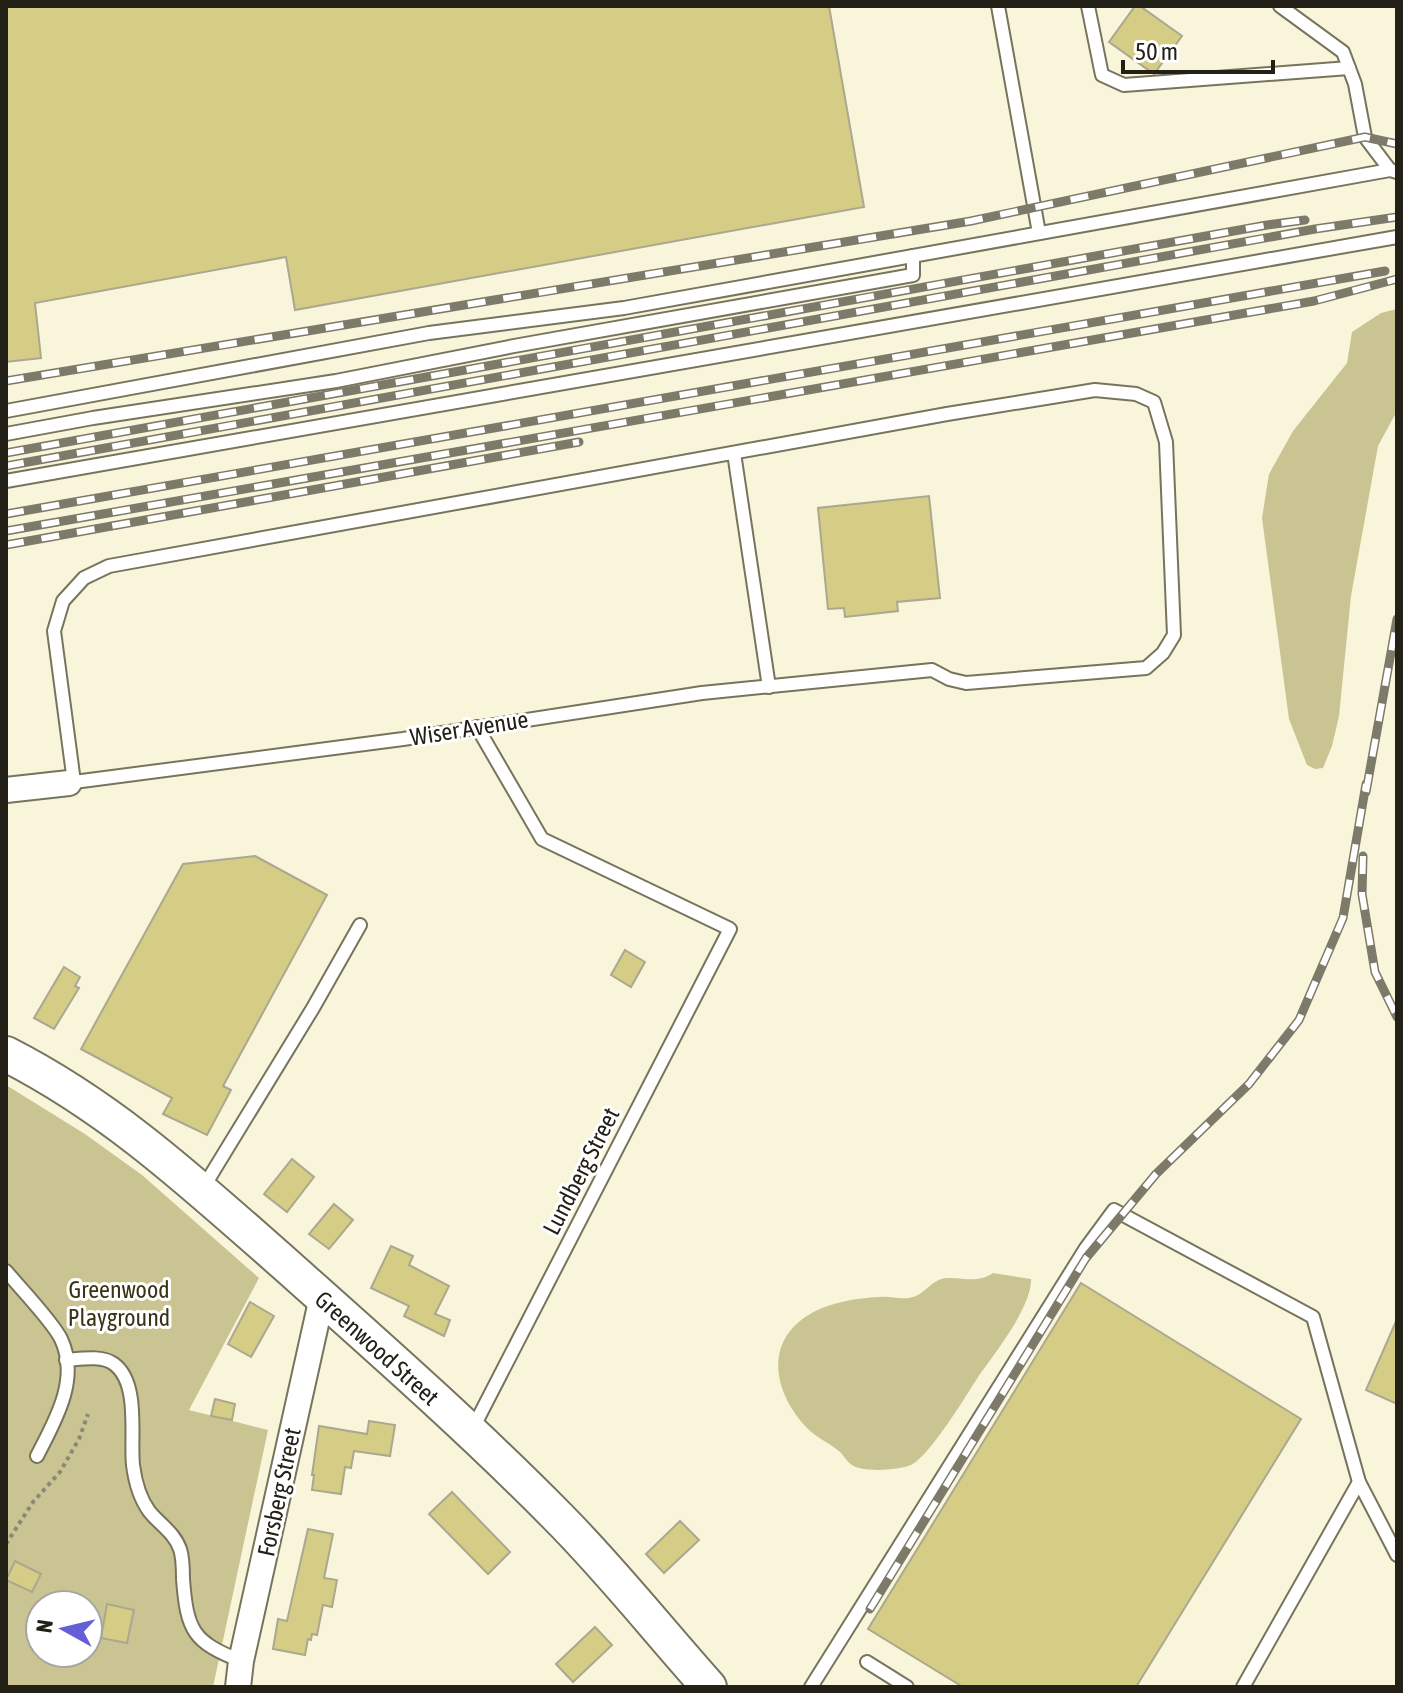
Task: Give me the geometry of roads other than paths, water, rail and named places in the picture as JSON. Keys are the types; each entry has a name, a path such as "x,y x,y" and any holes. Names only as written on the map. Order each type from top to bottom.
{"main road":[{"name":"Greenwood Street","path":"6,1054 120,1123 322,1297 558,1517 699,1683"}],"street":[{"name":"Wiser Avenue","path":"6,790 72,783"},
{"name":"Forsberg Street","path":"238,1687 241,1661 322,1297"}],"lane":[{"path":"998,6 1039,233"},
{"path":"1088,6 1102,75 1124,85 1349,68"},
{"path":"6,411 429,333 624,308 1393,171 1365,137 1355,84 1343,52 1280,6"},
{"path":"6,481 1397,237"},
{"path":"6,434 336,381 913,275 913,256"},
{"name":"Wiser Avenue","path":"72,783 702,693 932,670 966,683 1146,668 1163,653 1174,635 1166,442 1154,402 1136,394 1095,390 734,453"},
{"path":"72,783 54,631 63,601 84,578 109,566 734,453 769,687"},
{"name":"Lundberg Street","path":"471,1433 730,929 542,839 477,727"},
{"path":"201,1190 313,1008 360,925"},
{"path":"811,1687 1086,1248 1114,1210 1313,1317 1359,1482 1397,1555"},
{"path":"6,1271 61,1338 66,1360 67,1390 37,1456"},
{"path":"66,1360 97,1359 114,1364 125,1379 132,1406 133,1462 138,1490 149,1511 176,1538 181,1552 186,1611 197,1634 209,1648 241,1661"},
{"path":"1243,1687 1359,1482"},
{"path":"867,1662 907,1687"}],"railway":[{"path":"6,381 971,221 1365,137 1397,144"},
{"path":"6,466 1315,229 1397,217"},
{"path":"6,453 1305,220"},
{"path":"6,514 1385,271"},
{"path":"6,531 1314,301 1397,279"},
{"path":"6,545 579,442"},
{"path":"1366,792 1397,619"},
{"path":"870,1609 1086,1258 1156,1174 1249,1084 1299,1020 1343,918 1366,784"},
{"path":"1363,856 1362,894 1375,972 1397,1017"}],"park label":[{"name":"Greenwood Playground","path":"119,1303"}]}
